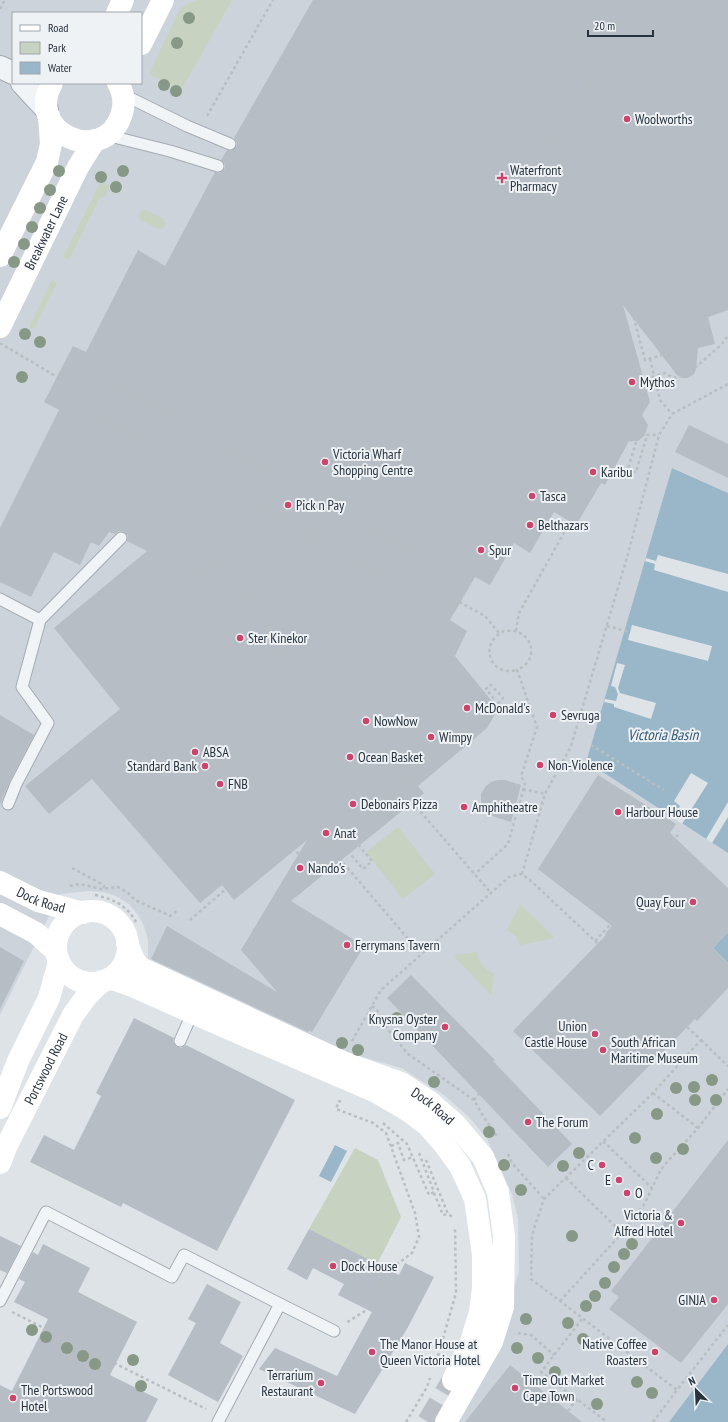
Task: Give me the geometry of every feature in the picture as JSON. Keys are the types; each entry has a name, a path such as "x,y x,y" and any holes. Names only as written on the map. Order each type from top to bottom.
{"street":[{"path":"117,12 123,0"},
{"path":"142,42 163,0"},
{"path":"0,67 12,73"},
{"path":"23,84 48,113 52,123 58,130 69,138 78,141 100,138"},
{"path":"0,256 47,162 51,144 47,96 52,84"},
{"name":"Breakwater Lane","path":"0,327 78,166 100,138 113,130 120,120 123,105 120,86"},
{"name":"Dock Road","path":"0,882 38,901 83,912"},
{"path":"83,912 99,912 112,917 122,928 128,943 124,963 118,971 106,980 90,983 77,980 66,972 58,957 57,942 62,928 68,920 83,912"},
{"name":"Dock Road","path":"0,914 36,933 58,957"},
{"name":"Dock Road","path":"128,943 134,960 139,967 343,1062 401,1083 430,1102 456,1125 482,1157 498,1192 504,1236 503,1307 492,1342 446,1422"},
{"name":"Portswood Road","path":"0,1108 18,1061 49,998 58,957"},
{"name":"Dock Road","path":"106,980 130,985 376,1092 407,1110 426,1125 442,1142 460,1166 475,1199 482,1244 483,1288 480,1312 471,1342 453,1380"},
{"name":"Portswood Road","path":"0,1160 73,1015 86,997 106,980"},
{"name":"Portswood Road","path":"0,1085 18,1061"}],"lane":[{"path":"120,86 187,126 230,144"},
{"path":"100,138 170,151 218,166"},
{"path":"8,804 16,784 48,724 22,687 40,620 121,538"},
{"path":"0,599 40,620"},
{"path":"180,1042 198,999 192,992"},
{"path":"4,1305 46,1212 172,1277 184,1255 334,1331"},
{"path":"219,1419 280,1304"}],"path":[{"path":"0,9 5,0"},
{"path":"543,0 593,166 645,360 650,359 666,354 590,84 564,0"},
{"path":"243,595 314,536 538,145 582,131"},
{"path":"516,631 519,613 644,390 642,380 665,373 674,378 689,373 721,345 728,336"},
{"path":"0,343 57,377"},
{"path":"650,359 660,400 672,414"},
{"path":"75,363 332,506 464,583 447,610 59,394 75,363"},
{"path":"59,373 67,378"},
{"path":"522,874 545,794 571,746 628,554 660,435 672,414 728,384"},
{"path":"619,434 636,443 627,471 636,472 647,435 660,435"},
{"path":"170,539 200,575 215,562 398,786 491,893"},
{"path":"270,628 354,559"},
{"path":"454,599 485,616 499,634"},
{"path":"607,626 630,632"},
{"path":"507,630 516,631 524,635 530,642 531,652 529,661 517,670 509,672 501,670 494,665 490,657 489,649 491,642 494,637 507,630"},
{"path":"223,767 189,727 285,647"},
{"path":"475,874 508,844 525,784 521,776 537,728 517,670"},
{"path":"285,838 306,863 504,698 491,685 489,685 486,689 495,700"},
{"path":"591,745 664,790"},
{"path":"524,789 545,794"},
{"path":"190,920 315,812 363,869 372,861 346,830"},
{"path":"595,941 610,925 680,832"},
{"path":"328,845 420,954"},
{"path":"72,868 100,883 104,886 104,889"},
{"path":"350,1047 381,990 509,877 522,874"},
{"path":"522,874 728,1066"},
{"path":"66,886 80,884 104,889 118,887 128,893 134,900 170,916 177,910"},
{"path":"372,1006 377,1010"},
{"path":"677,1390 531,1279 532,1235 544,1199 654,1093 701,1040"},
{"path":"560,1301 622,1233 645,1203 661,1169 698,1128 728,1089"},
{"path":"654,1093 698,1128"},
{"path":"474,1100 479,1094"},
{"path":"334,1331 368,1309 388,1270 412,1253 419,1237 415,1213 386,1133 373,1123 336,1109 339,1101 346,1105"},
{"path":"380,1120 407,1144 429,1195 434,1192"},
{"path":"603,1141 652,1188"},
{"path":"391,1146 398,1143 404,1160 413,1157"},
{"path":"448,1214 443,1215 419,1153 422,1152 424,1154 448,1214 454,1218"},
{"path":"566,1178 622,1233"},
{"path":"530,1183 544,1199"},
{"path":"437,1358 456,1293 456,1241 453,1213"},
{"path":"4,1305 219,1419"},
{"path":"582,1319 541,1372 607,1422"},
{"path":"653,1422 728,1325"},
{"path":"512,1332 531,1335 554,1355"},
{"path":"406,1422 427,1387 432,1373"},
{"path":"568,1411 577,1399"}],"shaded area":[{"path":"0,0 728,0 728,493 673,468 587,759 601,771 728,853 728,932 713,948 728,963 728,1344 669,1422 454,1422 510,1302 519,1271 518,1219 512,1194 487,1139 470,1118 444,1095 401,1068 306,1041 148,961 148,940 144,926 138,915 129,904 116,896 103,892 89,891 60,894 0,1015"}],"green space":[{"path":"199,0 232,0 181,90 149,74 180,9 189,3"},
{"path":"101,181 110,186 105,197 100,197 69,260 63,257"},
{"path":"145,210 163,218 166,224 162,229 156,228 140,219 140,213"},
{"path":"52,280 57,283 34,329 29,327"},
{"path":"398,827 435,874 403,899 366,852"},
{"path":"520,904 555,938 520,945 515,935 507,930"},
{"path":"477,952 482,966 494,974 491,995 453,955"},
{"path":"355,1148 378,1160 401,1217 377,1264 309,1229"}],"water":[{"name":"Victoria Basin","path":"672,468 728,493 728,853 601,771 587,759"},
{"path":"728,932 728,963 713,948"},
{"path":"335,1145 347,1151 331,1182 319,1176"},
{"path":"728,1344 728,1422 669,1422"}],"pier":[{"path":"658,555 728,574 728,592 654,570 655,564 645,561 646,558 656,561"},
{"path":"632,625 712,646 708,661 628,640"},
{"path":"617,663 625,665 618,688 620,693 656,703 651,719 614,707 614,704 604,702 605,699 616,701 618,694 615,687 611,686"},
{"path":"691,773 708,783 682,824 673,818 680,806 674,801"},
{"path":"728,802 728,817 712,843 706,839"}],"building":[{"name":"Victoria Wharf Shopping Centre","path":"313,0 728,0 728,310 708,317 715,344 698,348 696,369 694,374 688,378 682,378 677,375 623,305 650,402 642,415 648,425 645,435 638,441 629,441 605,485 601,483 576,525 554,512 530,553 514,543 490,585 475,577 450,620 467,631 455,656 495,705 497,711 487,728 418,786 424,793 291,901 364,946 312,1032 309,1030 308,1032 151,959 167,926 277,992 241,950 307,840 234,900 222,885 200,903 92,779 49,814 25,786 120,709 54,628 147,551 127,541 128,536 122,531 119,531 115,534 109,532 99,546 91,542 80,565 54,552 31,597 0,582 0,528 59,410 44,402 73,346 86,352 138,250 165,266 215,172 220,173 225,168 225,164 221,160 227,150 231,151 236,147 237,143 234,138"},
{"path":"689,425 728,444 728,478 675,452"},
{"path":"0,715 34,735 0,804"},
{"path":"598,775 676,824 670,833 728,888 728,932 713,948 728,963 728,988 697,1021 695,1019 600,1116 513,1031 606,935 605,934 612,926 538,869"},
{"path":"505,780 521,785 511,822 488,814 483,808 481,794 485,787 491,782"},
{"path":"0,947 24,961 0,1009"},
{"path":"411,975 495,1060 493,1061 572,1144 548,1167 387,998"},
{"path":"134,1018 174,1038 173,1042 177,1047 181,1048 186,1045 295,1100 217,1251 123,1203 121,1207 30,1162 44,1135 74,1150 101,1096 96,1093"},
{"path":"728,1140 728,1304 681,1363 609,1309 619,1297 611,1291"},
{"path":"309,1229 399,1275 405,1263 434,1277 407,1329 355,1414 259,1369 275,1348 337,1376 372,1312 338,1295 344,1284 313,1268 307,1280 287,1269"},
{"path":"0,1236 21,1246 7,1273 0,1270"},
{"path":"43,1244 90,1268 78,1292 137,1322 110,1375 158,1399 146,1422 0,1422 0,1385 12,1391 48,1319 14,1302 25,1282 19,1279 33,1252 38,1255"},
{"path":"207,1284 241,1302 220,1343 243,1356 218,1402 168,1375 196,1323 188,1319"},
{"name":"Time Out Market Cape Town","path":"510,1365 582,1422 465,1422"}],"tunnel":[{"path":"428,1422 453,1380"}],"place":[{"name":"Woolworths","path":"627,119"},
{"name":"Waterfront Pharmacy","path":"502,178"},
{"name":"Mythos","path":"632,382"},
{"name":"Victoria Wharf Shopping Centre","path":"325,462"},
{"name":"Karibu","path":"593,472"},
{"name":"Tasca","path":"532,496"},
{"name":"Pick n Pay","path":"288,505"},
{"name":"Belthazars","path":"530,525"},
{"name":"Spur","path":"481,550"},
{"name":"Ster Kinekor","path":"240,638"},
{"name":"McDonald's","path":"467,708"},
{"name":"Sevruga","path":"553,715"},
{"name":"NowNow","path":"366,721"},
{"name":"Wimpy","path":"431,737"},
{"name":"ABSA","path":"195,752"},
{"name":"Ocean Basket","path":"350,757"},
{"name":"Non-Violence","path":"540,765"},
{"name":"Standard Bank","path":"205,766"},
{"name":"FNB","path":"220,784"},
{"name":"Debonairs Pizza","path":"353,804"},
{"name":"Amphitheatre","path":"464,807"},
{"name":"Harbour House","path":"618,812"},
{"name":"Anat","path":"326,833"},
{"name":"Nando's","path":"300,868"},
{"name":"Quay Four","path":"693,902"},
{"name":"Ferrymans Tavern","path":"347,945"},
{"name":"Knysna Oyster Company","path":"445,1027"},
{"name":"Union Castle House","path":"595,1034"},
{"name":"South African Maritime Museum","path":"603,1050"},
{"name":"The Forum","path":"528,1122"},
{"name":"C","path":"602,1165"},
{"name":"E","path":"619,1180"},
{"name":"O","path":"627,1193"},
{"name":"Victoria & Alfred Hotel","path":"681,1223"},
{"name":"Dock House","path":"333,1266"},
{"name":"GINJA","path":"714,1300"},
{"name":"The Manor House at Queen Victoria Hotel","path":"372,1352"},
{"name":"Native Coffee Roasters","path":"655,1352"},
{"name":"Terrarium Restaurant","path":"321,1383"},
{"name":"Time Out Market Cape Town","path":"515,1388"},
{"name":"The Portswood Hotel","path":"13,1398"}]}
